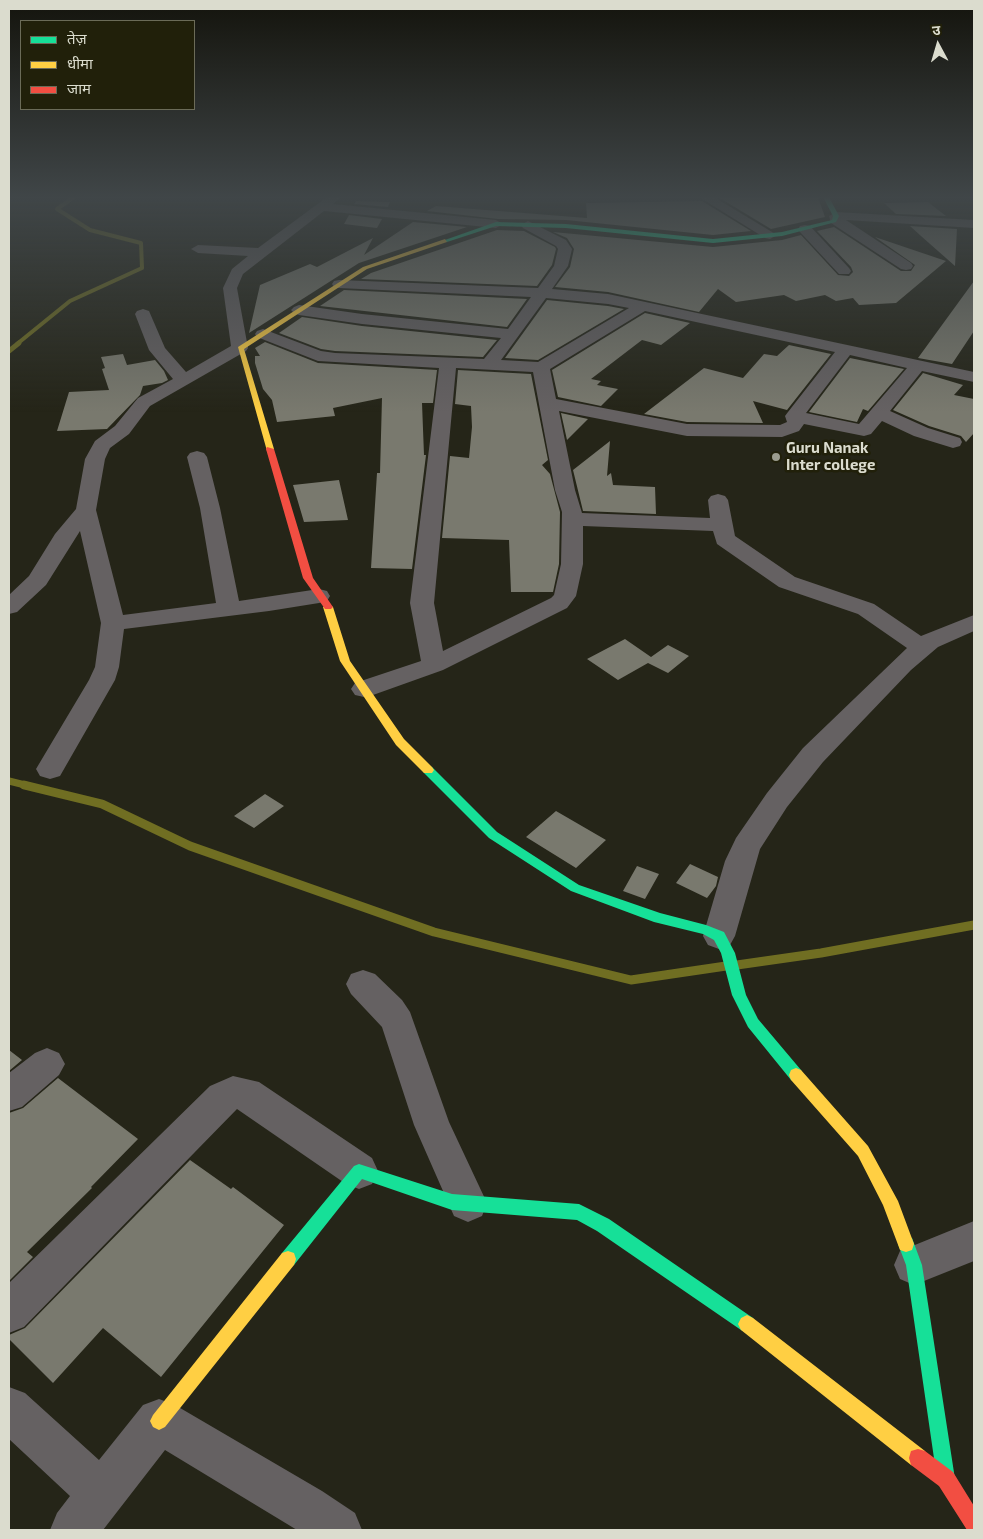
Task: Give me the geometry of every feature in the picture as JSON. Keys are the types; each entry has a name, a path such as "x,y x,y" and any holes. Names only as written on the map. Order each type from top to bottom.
{"street":[{"path":"240,269 236,272 230,284 240,348 308,578 329,609 345,661 400,742 493,834 575,888 659,918 706,930 724,945"},
{"path":"50,768 102,680 107,667 113,623 86,510 98,452 102,445 122,430 144,402 240,348 364,269"},
{"path":"489,365 559,269"},
{"path":"339,284 542,293 608,299 974,377"},
{"path":"263,334 324,357 541,367 643,306"},
{"path":"300,310 362,319 512,334"},
{"path":"143,314 157,350 184,380"},
{"path":"794,416 846,349"},
{"path":"434,665 422,603 448,363"},
{"path":"794,416 864,430 918,365"},
{"path":"364,689 434,665 563,600 572,564 572,519 541,367"},
{"path":"548,403 665,427 695,430 782,432 792,427 796,422 794,416"},
{"path":"878,412 921,432 953,442"},
{"path":"197,457 210,508 229,609"},
{"path":"718,500 725,539 787,582 866,609 922,648"},
{"path":"9,607 38,580 63,539 86,510"},
{"path":"572,519 722,525"},
{"path":"113,623 319,596"},
{"path":"946,1479 914,1265 890,1201 863,1151 781,1058 753,1022 739,995 724,945 740,861 746,846 777,800 813,755 902,665 929,642 974,622"},
{"path":"363,984 390,1010 398,1022 432,1126 468,1203"},
{"path":"9,1095 47,1064"},
{"path":"9,1312 223,1098 233,1092 246,1094 359,1171 452,1202 579,1212 603,1225 755,1330 946,1479 974,1522"},
{"path":"74,1530 101,1493 359,1171"},
{"path":"914,1265 974,1241"},
{"path":"9,1409 101,1493"},
{"path":"159,1422 306,1508 338,1530"}],"building":[{"path":"299,269 350,269 249,333 260,285"},
{"path":"383,269 549,269 537,286 361,279"},
{"path":"569,269 832,269 838,275 849,276 853,272 852,269 898,269 901,271 911,271 912,269 937,269 896,303 859,305 853,298 836,301 825,295 796,301 784,295 736,302 718,289 699,312 608,292 555,287"},
{"path":"974,281 974,331 952,364 918,358"},
{"path":"344,290 527,299 507,327 320,306"},
{"path":"547,300 624,309 538,360 505,358"},
{"path":"645,313 690,323 661,345 642,340 591,379 601,381 597,385 618,389 601,406 558,397 552,370"},
{"path":"302,317 362,326 497,340 483,357 335,351 321,349 279,333"},
{"path":"265,342 318,363 437,370 433,403 422,403 424,455 426,455 412,569 371,568 377,473 380,473 382,398 333,408 335,416 277,422 272,400 263,389 255,363 255,356 260,356 255,348"},
{"path":"789,345 831,354 787,410 753,401 763,423 687,422 644,414 704,368 743,378 764,354 777,356"},
{"path":"123,354 127,365 155,360 164,371 168,380 162,383 143,386 140,395 107,429 57,431 69,392 109,390 102,369 105,368 101,357"},
{"path":"850,358 904,369 868,411 863,409 857,422 809,412"},
{"path":"458,370 531,374 548,460 542,465 550,474 560,512 559,564 553,592 511,592 509,540 442,538 450,456 469,458 472,427 471,406 455,404"},
{"path":"923,373 963,385 954,395 974,399 974,433 966,442 961,436 929,426 893,410"},
{"path":"561,413 588,419 567,440"},
{"path":"610,441 607,476 611,473 613,485 655,487 656,514 583,511 573,470"},
{"path":"339,480 348,520 304,522 293,485"},
{"path":"625,639 651,657 668,645 689,656 668,673 648,663 618,680 587,659"},
{"path":"265,794 284,806 254,828 234,816"},
{"path":"556,811 606,840 576,868 526,837"},
{"path":"690,864 718,877 716,886 707,898 676,883"},
{"path":"637,866 659,874 645,899 623,891"},
{"path":"9,1050 22,1060 9,1071"},
{"path":"58,1078 138,1139 92,1188 27,1252 33,1257 9,1281 9,1113 23,1108"},
{"path":"190,1160 231,1189 233,1187 284,1225 161,1377 103,1328 53,1383 9,1339 9,1335 25,1328"}],"waterway":[{"path":"17,344 70,301 140,269"},
{"path":"9,351 19,343"},
{"path":"9,781 29,786"},
{"path":"24,785 102,804 190,846 434,932 631,980 726,966"},
{"path":"737,965 821,953 974,925"}],"traffic: fast":[{"path":"428,770 493,835 575,888 659,918 706,930 719,936 728,953 739,995 753,1023 796,1075"},
{"path":"288,1259 359,1171 452,1202 579,1212 603,1225 747,1324"},
{"path":"906,1244 914,1265 946,1479"}],"traffic: slow":[{"path":"270,449 240,348 364,269"},
{"path":"328,607 345,661 400,742 428,770"},
{"path":"796,1075 863,1151 890,1201 906,1244"},
{"path":"159,1421 288,1259"},
{"path":"747,1324 918,1458"}],"traffic: jam":[{"path":"270,449 308,578 328,607"},
{"path":"918,1458 946,1479 974,1523"}],"place":[{"name":"Guru Nanak Inter college","path":"776,457"}]}
